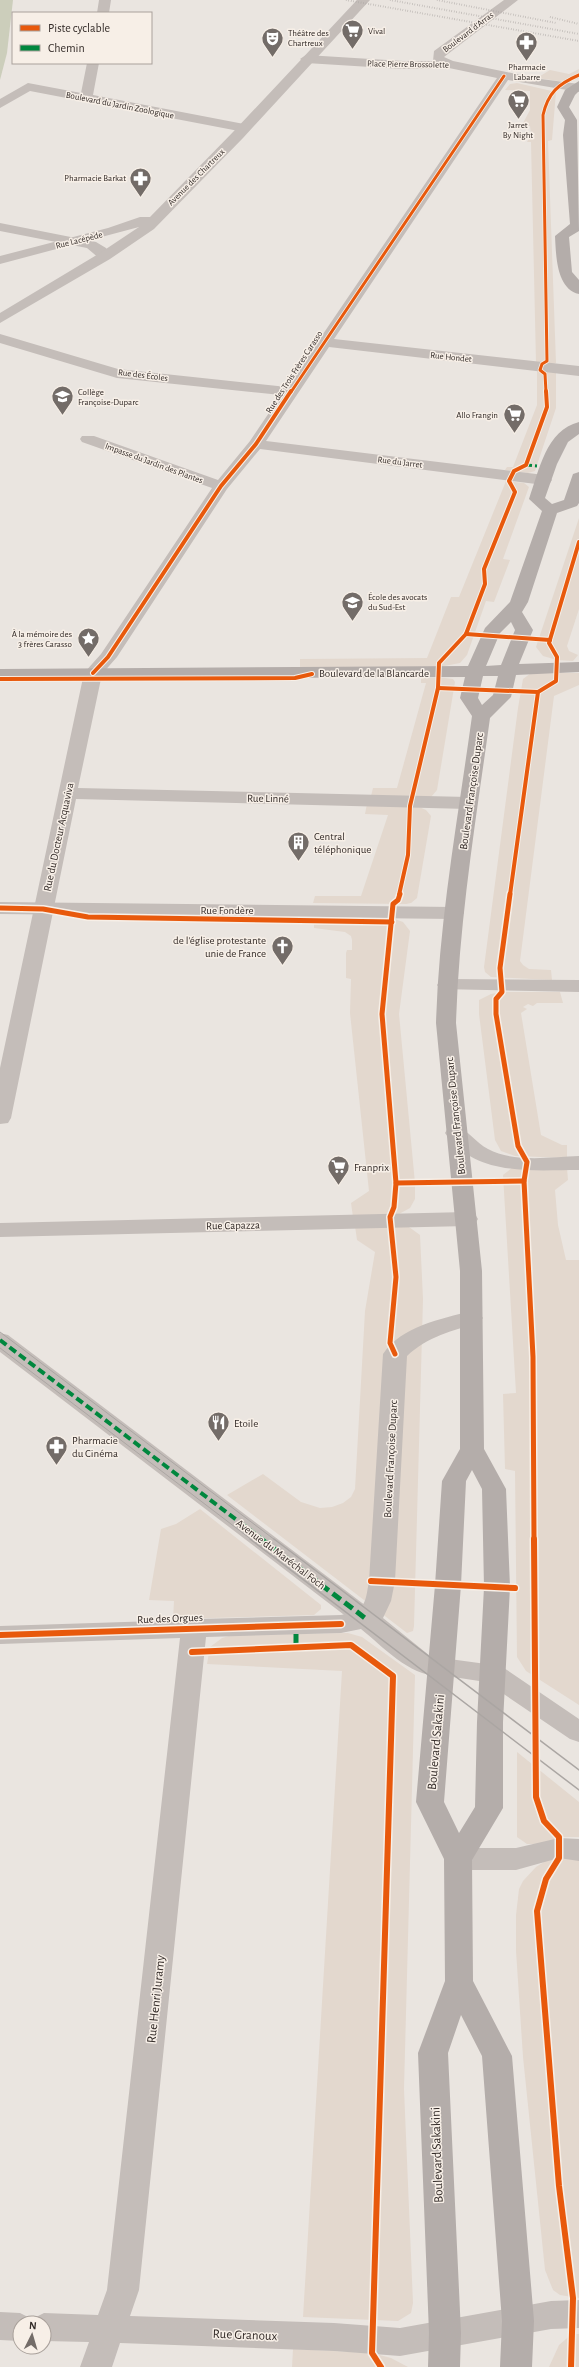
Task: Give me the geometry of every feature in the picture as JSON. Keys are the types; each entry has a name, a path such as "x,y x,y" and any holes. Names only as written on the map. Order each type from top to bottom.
{"main road":[{"path":"576,90 563,107 575,117 570,135 577,194 578,227 562,236 565,272 579,290"},
{"path":"550,510 537,499 560,439 579,427"},
{"path":"550,510 571,503 579,477"},
{"path":"514,612 550,510"},
{"name":"Boulevard Françoise Duparc","path":"442,1667 454,1481 472,1449 471,1271 467,1219 456,1133 446,1023 447,985 454,913 481,716 500,700 508,669 524,630 514,612 494,628 475,672 469,698 481,716"},
{"name":"Boulevard de la Blancarde","path":"0,674 475,672 508,669 579,667"},
{"path":"458,1859 490,1808 490,1722 497,1587 494,1489 493,1484 472,1449"},
{"name":"Boulevard Sakakini","path":"442,1667 430,1802 458,1859 459,1981 433,2053 445,2333 444,2367"},
{"name":"Boulevard Sakakini","path":"459,1981 497,2056 518,2321 516,2367"}],"street":[{"path":"102,12 105,0"},
{"name":"Avenue des Chartreux","path":"0,319 105,256 149,226 157,215 244,128 306,59 364,0"},
{"name":"Boulevard d'Arras","path":"449,64 438,59 438,54 512,0"},
{"name":"Place Pierre Brossolette","path":"306,59 403,65 449,64 576,90"},
{"path":"86,98 93,64"},
{"name":"Rue des Trois Frères Carasso","path":"93,673 108,657 221,486 256,444 323,342 504,76"},
{"name":"Boulevard du Jardin Zoologique","path":"0,104 28,87 244,128"},
{"name":"Rue Lacépède","path":"0,260 114,231 157,215"},
{"path":"0,227 91,245 105,256"},
{"path":"114,231 134,236"},
{"name":"Rue des Écoles","path":"0,338 117,373 290,392"},
{"name":"Rue Hondet","path":"323,342 579,371"},
{"name":"Impasse du Jardin des Plantes","path":"88,439 221,486"},
{"name":"Rue du Jarret","path":"256,444 544,480"},
{"name":"Rue du Docteur Acquaviva","path":"0,1118 93,673"},
{"name":"Rue Linné","path":"67,792 468,803"},
{"name":"Rue Fondère","path":"0,908 454,913"},
{"path":"447,985 579,986"},
{"path":"456,1133 464,1144 472,1150 499,1162 579,1163"},
{"name":"Rue Capazza","path":"0,1230 467,1219"},
{"name":"Boulevard Françoise Duparc","path":"353,1621 371,1614 379,1604 382,1581 395,1354 406,1343 422,1332 471,1318"},
{"name":"Avenue du Maréchal Foch","path":"0,1340 353,1621 423,1664 492,1673 579,1732"},
{"name":"Rue des Orgues","path":"0,1635 353,1621"},
{"name":"Rue Henri Juramy","path":"96,2367 124,2290 194,1627"},
{"path":"458,1859 516,1859 559,1848 579,1850"},
{"path":"445,2333 551,2315 579,2314"},
{"path":"0,2326 12,2327"},
{"name":"Rue Granoux","path":"52,2327 400,2342 445,2333"}],"green space":[{"path":"0,0 13,0 7,53 0,80"}],"shaded area":[{"path":"579,69 578,79 559,81 537,78 550,70 569,74"},
{"path":"517,83 556,92 552,140 548,141 556,363 554,364 536,363 531,142 527,142 531,134 530,126 522,125 530,110 530,91 505,90 510,84"},
{"path":"537,369 556,372 556,408 535,471 528,473 505,470 507,467 513,467 537,405"},
{"path":"506,481 524,483 529,487 503,559 510,560 494,602 486,601 467,655 460,663 439,667 300,668 300,659 427,658 451,597 459,597"},
{"path":"579,518 579,609 567,646 569,651 578,655 573,661 557,660 543,656 536,647"},
{"path":"531,673 579,673 579,685 554,696 520,961 529,969 551,970 552,980 491,977 485,972 484,967 518,708 523,679"},
{"path":"421,678 445,678 453,679 455,682 437,790 431,797 371,796 373,788 397,788 426,683 421,683"},
{"path":"367,804 417,806 426,810 431,816 417,898 411,903 406,904 313,903 315,896 361,896 388,815 365,814"},
{"path":"314,917 392,918 403,922 410,931 399,1014 415,1183 415,1199 410,1208 399,1214 353,1217 351,1203 369,1191 350,1013 351,979 346,978 346,953 347,950 352,950 352,940 351,936 345,932 314,928"},
{"path":"502,992 560,992 563,1003 537,1003 533,1006 528,1004 523,1007 527,1009 521,1013 541,1135 562,1145 567,1145 567,1158 515,1156 501,1151 495,1140 479,1014 479,1000 491,994"},
{"path":"513,1167 567,1168 568,1180 555,1190 558,1225 566,1260 579,1260 579,1705 526,1671 517,1657 515,1471 505,1469 503,1394 516,1393 503,1175"},
{"path":"355,1226 409,1227 420,1235 423,1299 414,1626 413,1631 407,1633 227,1495 263,1474 301,1502 320,1508 332,1507 343,1503 351,1497 355,1489 365,1311 375,1252 357,1240"},
{"path":"200,1509 321,1605 321,1609 314,1615 173,1619 174,1601 149,1600 161,1529 176,1524"},
{"path":"348,1633 362,1637 415,1675 404,2089 413,2303 411,2313 398,2321 303,2317 342,1671 207,1664 210,1647 222,1638 232,1635"},
{"path":"517,1752 579,1802 579,1837 559,1837 543,1844 527,1844 517,1837"},
{"path":"559,1858 579,1858 579,2298 560,2295 553,2290 545,2270 523,2057 516,1951 516,1915 519,1889 523,1881 536,1867 547,1860"},
{"path":"572,2334 579,2334 579,2367 549,2367 559,2345"},
{"path":"293,2349 372,2353 391,2358 408,2367 292,2367"}],"tram line":[{"path":"0,1332 275,1540"},
{"path":"0,1348 252,1540"},
{"path":"250,1539 579,1790"},
{"path":"274,1539 579,1770"}],"railway":[{"path":"346,0 579,41"},
{"path":"390,0 579,34"},
{"path":"437,0 556,23"},
{"path":"550,17 579,24"}],"marked path":[{"path":"526,465 537,466"},
{"path":"0,1340 365,1618"},
{"path":"296,1634 296,1646"}],"cycle path":[{"path":"395,1354 390,1343 396,1277 390,1217 394,1207 396,1183 382,1014 393,904 398,900 403,883 408,855 410,806 438,688 439,663 466,634 485,584 484,569 515,492 509,481 514,471 526,465 547,407 545,374 540,370 542,364 547,361 543,115 547,99 554,89 564,82 579,75"},
{"path":"93,673 108,657 221,486 256,444 504,76"},
{"path":"571,2367 573,2298 559,2186 537,1911 546,1879 559,1858 559,1837 544,1821 540,1814 536,1797 533,1357 524,1181 527,1170 527,1162 525,1155 518,1146 496,1014 496,999 502,992 500,968 538,692 556,681 557,657 549,643 579,542"},
{"path":"466,634 550,640"},
{"path":"0,679 295,678 312,674"},
{"path":"438,688 538,692"},
{"path":"0,908 43,909 88,917 392,922"},
{"path":"396,1183 524,1181"},
{"path":"371,1581 515,1588"},
{"path":"0,1635 341,1624"},
{"path":"192,1652 351,1645 393,1676 372,2353 381,2367"}],"place":[{"name":"Vival","path":"353,50"},
{"name":"Théâtre des Chartreux","path":"272,58"},
{"name":"Pharmacie Labarre","path":"527,62"},
{"name":"Jarret By Night","path":"518,120"},
{"name":"Pharmacie Barkat","path":"141,198"},
{"name":"Collège Françoise-Duparc","path":"63,416"},
{"name":"Allo Frangin","path":"514,434"},
{"name":"École des avocats du Sud-Est","path":"353,622"},
{"name":"À la mémoire des 3 frères Carasso","path":"88,658"},
{"name":"Central téléphonique","path":"299,862"},
{"name":"de l'église protestante unie de France","path":"282,966"},
{"name":"Franprix","path":"339,1186"},
{"name":"Etoile","path":"218,1442"},
{"name":"Pharmacie du Cinéma","path":"57,1466"}]}
